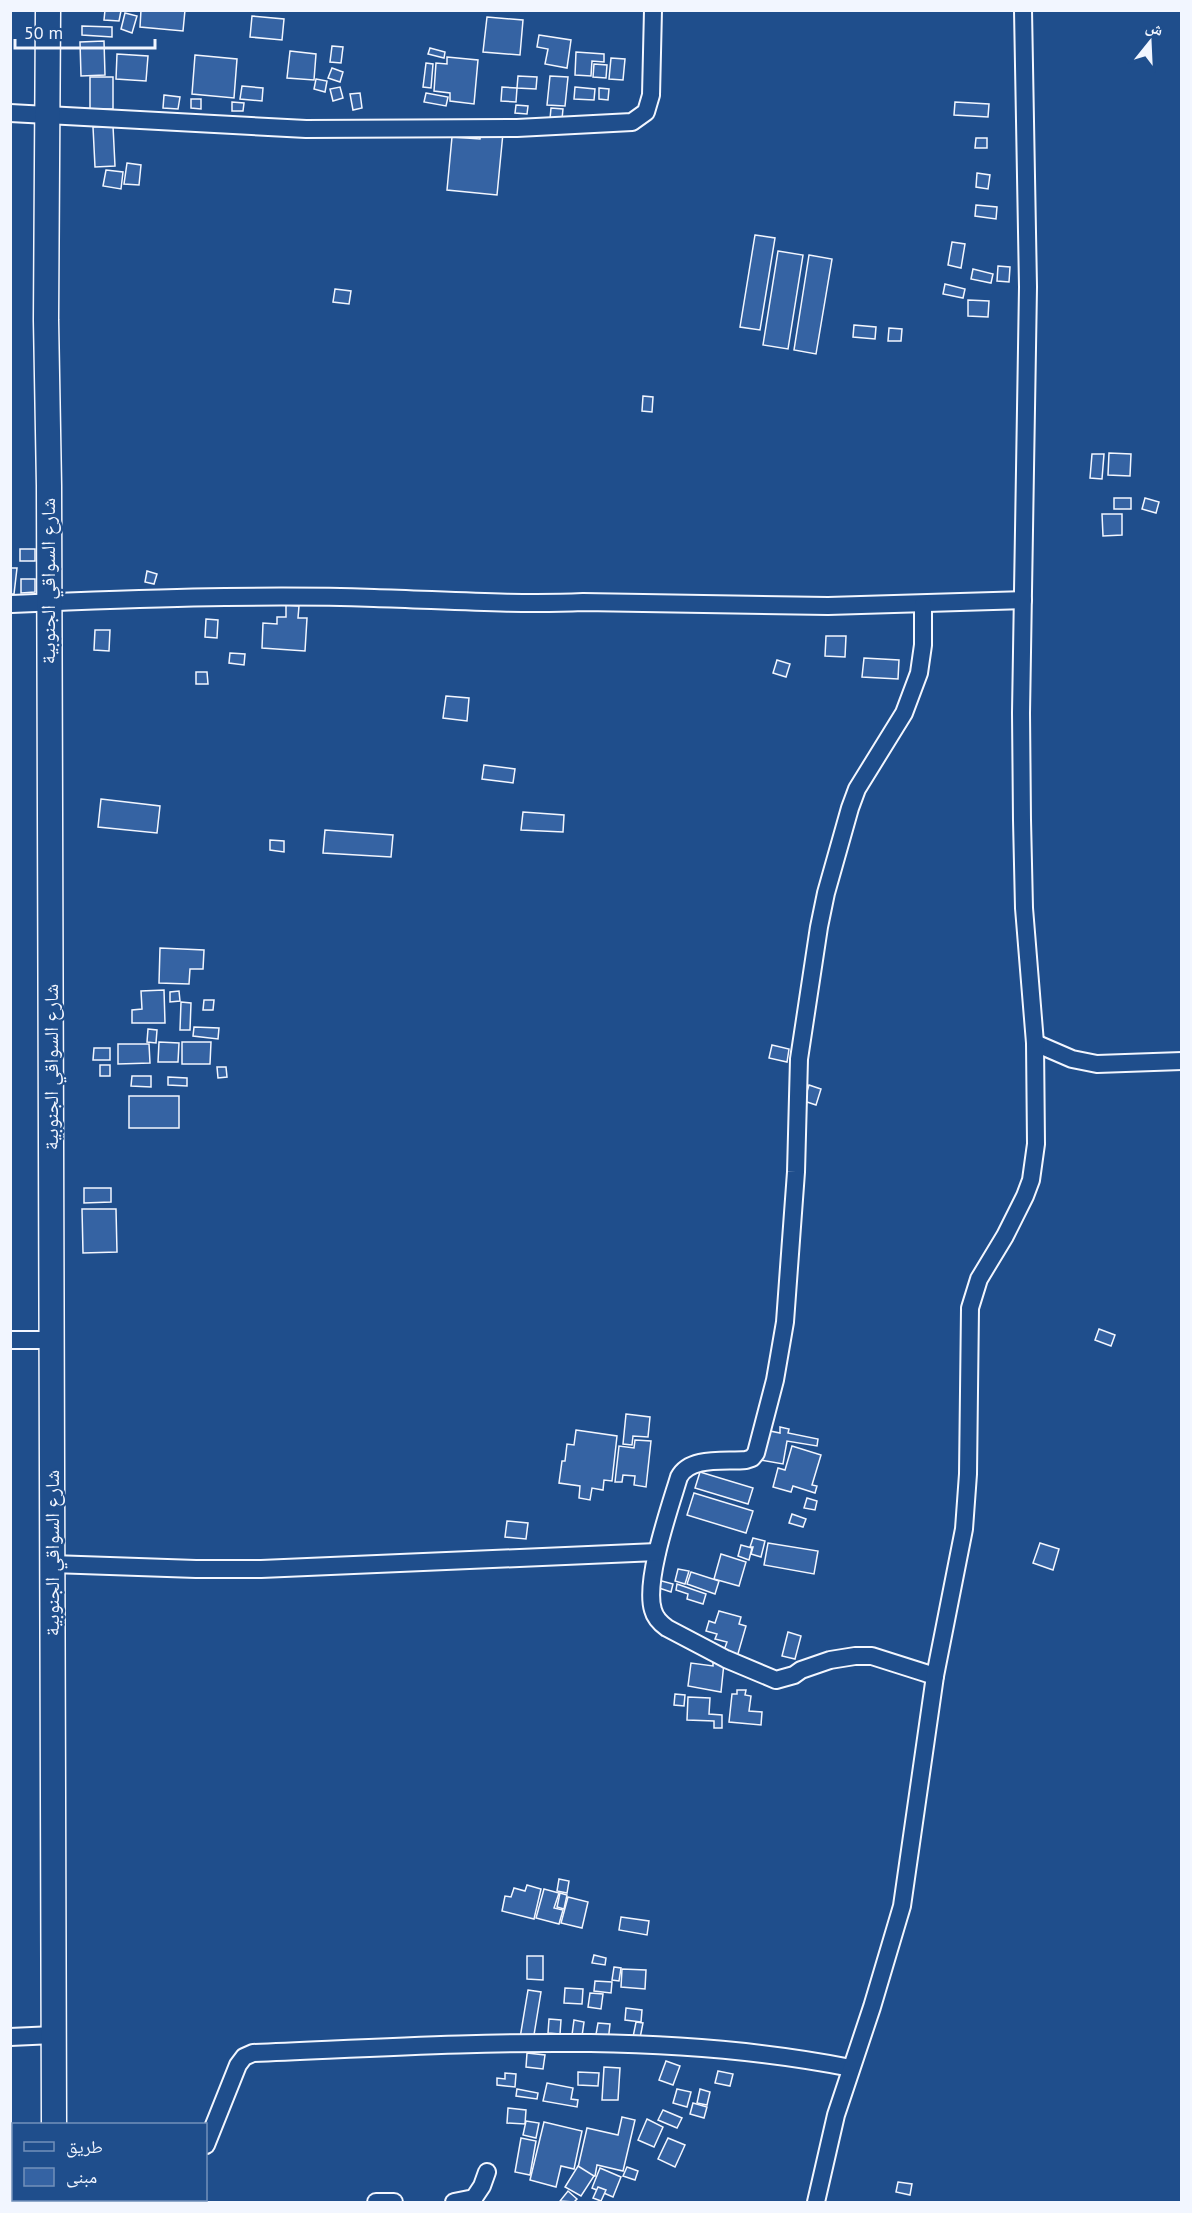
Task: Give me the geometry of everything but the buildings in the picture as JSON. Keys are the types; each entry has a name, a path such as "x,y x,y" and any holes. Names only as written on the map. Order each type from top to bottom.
{"street":[{"name":"شارع السواقي الجنوبية","path":"48,10 46,320 54,2123"},
{"path":"10,113 306,129 517,128 633,122 646,112 651,95 653,10"},
{"path":"816,2202 836,2115 872,2007 902,1906 935,1676 964,1528 968,1474 970,1308 979,1279 1005,1236 1031,1180 1036,1144 1035,1043 1024,908 1021,713 1028,287 1023,10"},
{"path":"10,604 163,597 375,598 431,602 828,606 1023,600"},
{"path":"923,604 923,645 919,673 904,713 857,789 826,893 819,927 799,1059 796,1172 784,1322 775,1380 756,1452 746,1461 699,1463 683,1470 657,1552 651,1595 652,1609 658,1621 680,1637 776,1680 794,1676 801,1670 831,1660 855,1656 872,1656 935,1676"},
{"path":"1035,1043 1072,1059 1098,1064 1182,1061"},
{"path":"10,1340 52,1340"},
{"path":"52,1564 261,1569 657,1552"},
{"path":"10,2037 54,2035"},
{"path":"207,2142 238,2065 244,2057 253,2053 513,2043 654,2044 796,2057 851,2068"},
{"path":"454,2202 474,2198 487,2172"},
{"path":"376,2202 393,2202"}]}
